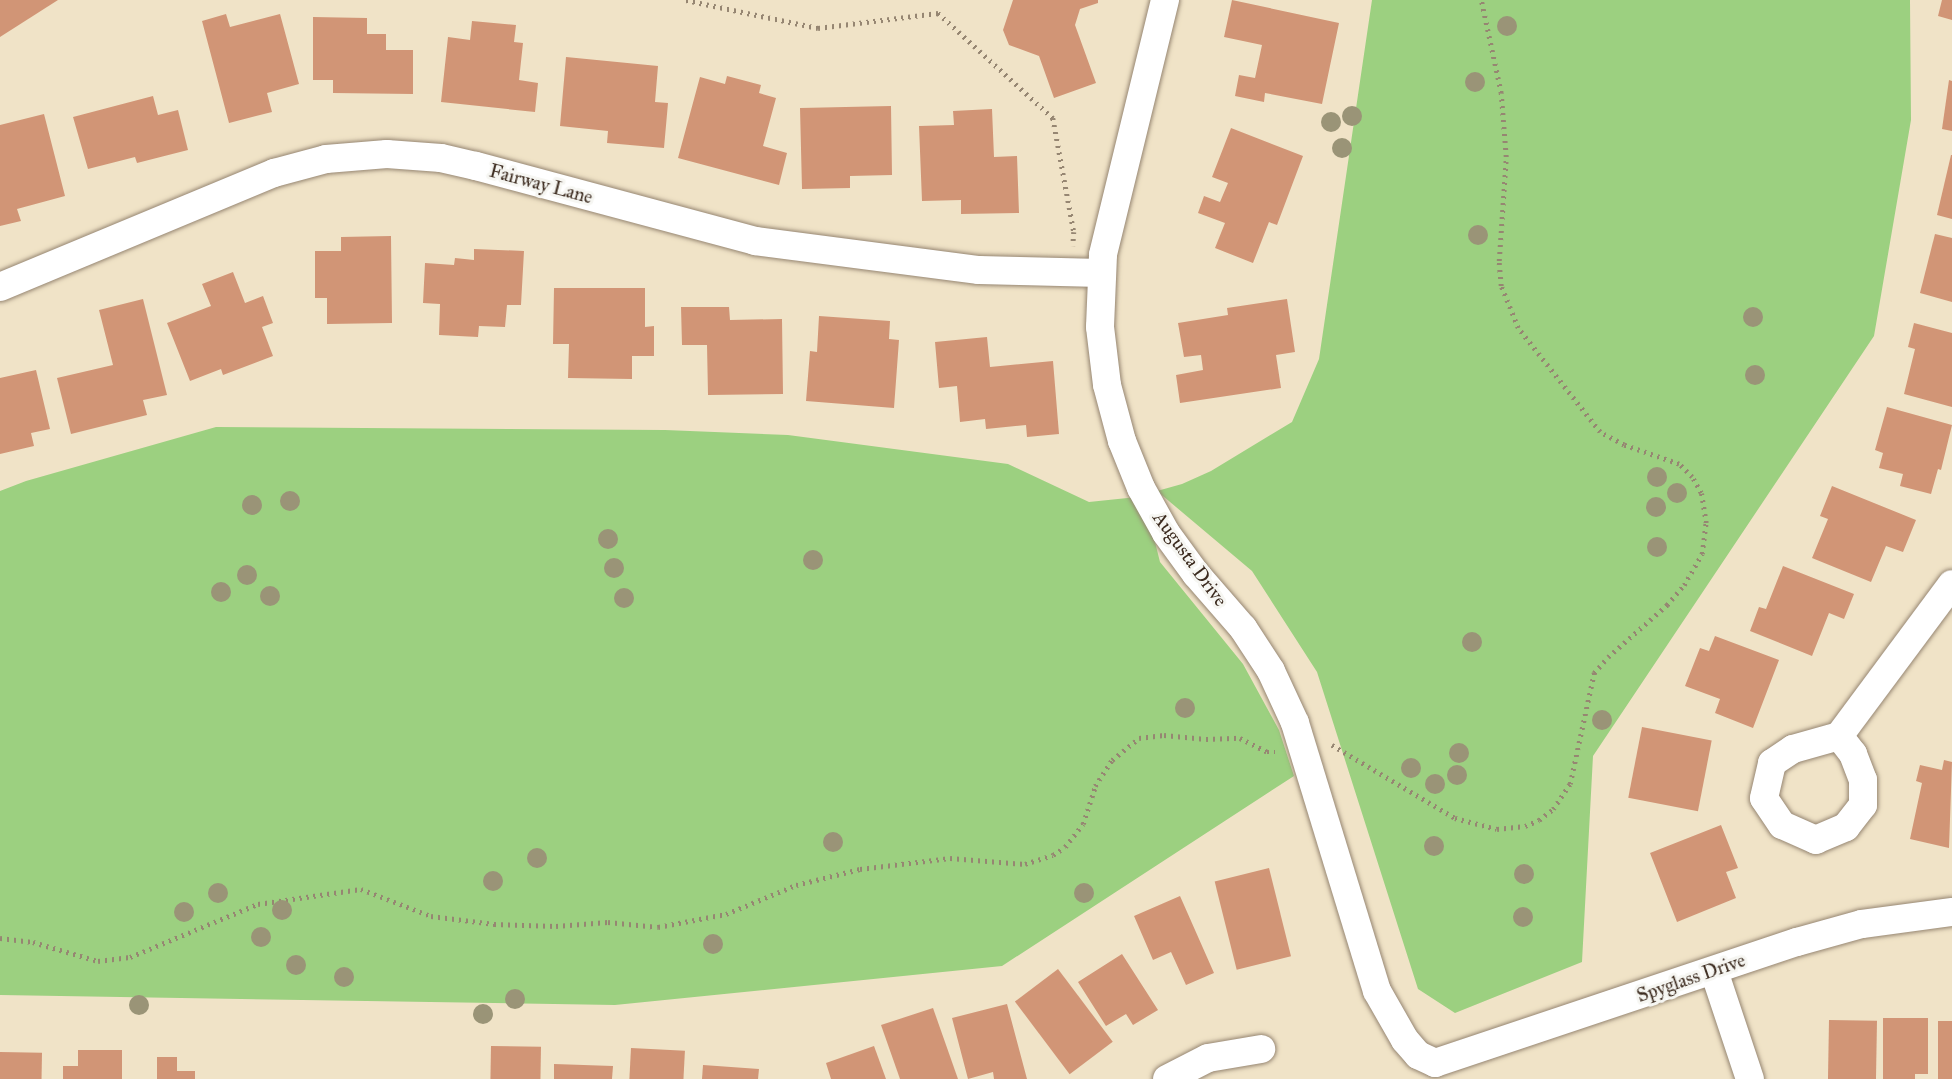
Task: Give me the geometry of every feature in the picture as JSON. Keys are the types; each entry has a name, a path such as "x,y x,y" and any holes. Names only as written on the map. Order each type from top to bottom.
{"street":[{"name":"Augusta Drive","path":"1165,0 1101,273 1100,327 1107,385 1122,441 1141,488 1166,533 1196,574 1243,628 1271,671 1303,749 1377,991 1405,1040 1433,1071"},
{"name":"Fairway Lane","path":"0,287 274,173 326,159 387,154 441,159 476,166 755,241 979,271 1101,273"},
{"path":"1839,736 1952,584"},
{"name":"Spyglass Drive","path":"1433,1071 1714,971 1862,924 1952,912"},
{"path":"1714,971 1750,1079"},
{"path":"1167,1079 1208,1059 1261,1049"}],"path":[{"path":"686,0 818,28 938,13 1053,118 1074,232 1070,272"},
{"path":"0,939 33,942 98,961 119,958 178,939 258,904 361,889 431,916 494,924 556,926 608,922 658,927 726,914 796,885 860,869 950,858 1026,864 1053,855 1065,847 1083,824 1095,786 1125,746 1139,738 1164,735 1206,740 1240,738 1267,752 1333,745 1455,818 1497,830 1525,827 1539,820 1553,809 1570,784 1594,673 1608,657 1667,605 1684,585 1702,554 1706,523 1701,493 1692,477 1679,464 1624,445 1600,432 1518,328 1501,286 1499,261 1506,157 1502,93 1481,0"}],"green space":[{"path":"1372,0 1910,0 1911,120 1874,336 1593,756 1582,962 1455,1013 1418,989 1317,672 1252,571 1157,491 1182,484 1211,471 1292,422 1319,359"},
{"path":"216,427 665,430 788,435 1008,464 1089,502 1137,497 1152,530 1160,562 1243,664 1279,730 1294,776 1002,966 615,1005 0,995 0,491 26,481"}],"building":[{"path":"0,0 58,0 0,37"},
{"path":"1013,0 1098,0 1098,3 1080,9 1075,25 1096,83 1054,98 1039,56 1009,45 1003,30"},
{"path":"1232,0 1339,23 1322,104 1265,93 1264,102 1235,96 1239,75 1255,78 1262,45 1224,37"},
{"path":"1942,0 1952,0 1952,20 1938,16"},
{"path":"226,14 230,27 280,14 299,84 267,93 272,112 229,123 202,21"},
{"path":"313,17 367,18 367,34 386,34 386,50 413,50 413,94 333,93 333,80 313,80"},
{"path":"472,21 516,25 514,42 523,43 519,80 538,83 535,112 441,102 448,37 470,40"},
{"path":"566,57 658,66 655,102 668,103 664,148 607,143 608,131 560,126"},
{"path":"727,76 761,85 759,93 776,98 763,146 787,153 779,185 678,158 700,77 725,84"},
{"path":"1949,80 1952,81 1952,131 1942,129"},
{"path":"153,96 158,115 178,110 188,150 137,163 135,157 88,169 73,117"},
{"path":"891,106 892,175 850,176 850,188 802,189 800,108"},
{"path":"992,109 994,157 1017,156 1019,213 961,214 961,200 922,201 919,126 954,125 953,111"},
{"path":"44,114 65,196 17,209 21,221 0,226 0,125"},
{"path":"1231,128 1303,156 1277,225 1269,222 1253,263 1215,248 1225,223 1198,213 1204,196 1220,202 1228,183 1212,177"},
{"path":"1952,155 1952,219 1937,215"},
{"path":"1935,234 1952,238 1952,302 1920,293"},
{"path":"391,236 392,323 327,324 327,298 315,298 315,251 341,251 341,237"},
{"path":"474,249 524,251 521,305 507,305 505,327 479,326 478,337 439,335 440,304 423,303 425,263 454,265 455,258 474,260"},
{"path":"233,272 245,303 263,296 273,323 262,327 273,356 223,375 221,369 190,381 167,323 211,306 202,284"},
{"path":"554,288 645,288 645,327 654,326 654,356 632,356 632,379 568,378 569,344 553,344"},
{"path":"143,299 167,395 143,400 147,415 71,434 57,378 113,365 99,310"},
{"path":"1287,299 1295,352 1276,355 1281,388 1180,403 1176,375 1203,370 1201,355 1184,357 1178,323 1228,315 1227,308"},
{"path":"681,307 729,307 730,320 782,319 783,394 708,395 707,345 682,345"},
{"path":"819,316 890,321 889,339 899,340 894,408 806,401 810,351 817,352"},
{"path":"1914,323 1952,333 1952,407 1904,394 1915,349 1908,347"},
{"path":"987,337 990,367 1053,361 1059,434 1027,437 1026,425 986,429 985,419 960,422 957,386 939,388 935,342"},
{"path":"36,370 50,429 31,433 34,446 0,454 0,378"},
{"path":"1887,407 1952,425 1941,470 1938,469 1931,494 1900,486 1903,474 1879,468 1883,453 1875,450"},
{"path":"1832,486 1916,520 1903,552 1886,546 1871,582 1812,558 1828,519 1820,516"},
{"path":"1783,566 1854,594 1844,619 1829,613 1812,656 1750,631 1759,607 1766,609"},
{"path":"1715,636 1779,660 1753,728 1715,713 1720,699 1685,686 1700,648 1709,651"},
{"path":"1642,727 1712,741 1698,811 1628,798"},
{"path":"1944,760 1952,762 1949,848 1910,839 1922,783 1916,781 1920,765 1942,770"},
{"path":"1721,825 1738,868 1726,872 1736,898 1677,922 1650,853"},
{"path":"1269,868 1291,956 1237,970 1215,882"},
{"path":"1180,896 1214,973 1186,985 1171,952 1153,960 1134,916"},
{"path":"1122,954 1158,1010 1133,1025 1126,1014 1106,1026 1078,982"},
{"path":"1058,969 1113,1042 1070,1074 1015,1001"},
{"path":"1007,1004 1027,1079 994,1079 993,1072 968,1079 952,1018"},
{"path":"933,1008 958,1079 900,1079 881,1025"},
{"path":"1883,1018 1928,1018 1928,1074 1915,1074 1915,1079 1883,1079"},
{"path":"1829,1020 1877,1021 1876,1079 1828,1079"},
{"path":"1938,1021 1952,1021 1952,1079 1938,1079"},
{"path":"491,1046 541,1047 540,1079 490,1079"},
{"path":"874,1046 886,1079 831,1079 826,1063"},
{"path":"631,1048 685,1051 683,1079 629,1079"},
{"path":"78,1050 122,1050 122,1079 63,1079 63,1066 78,1066"},
{"path":"0,1052 42,1053 42,1079 0,1079"},
{"path":"157,1057 177,1057 177,1071 195,1071 195,1079 157,1079"},
{"path":"554,1064 613,1066 612,1079 554,1079"},
{"path":"703,1065 759,1069 758,1079 702,1079"}]}
